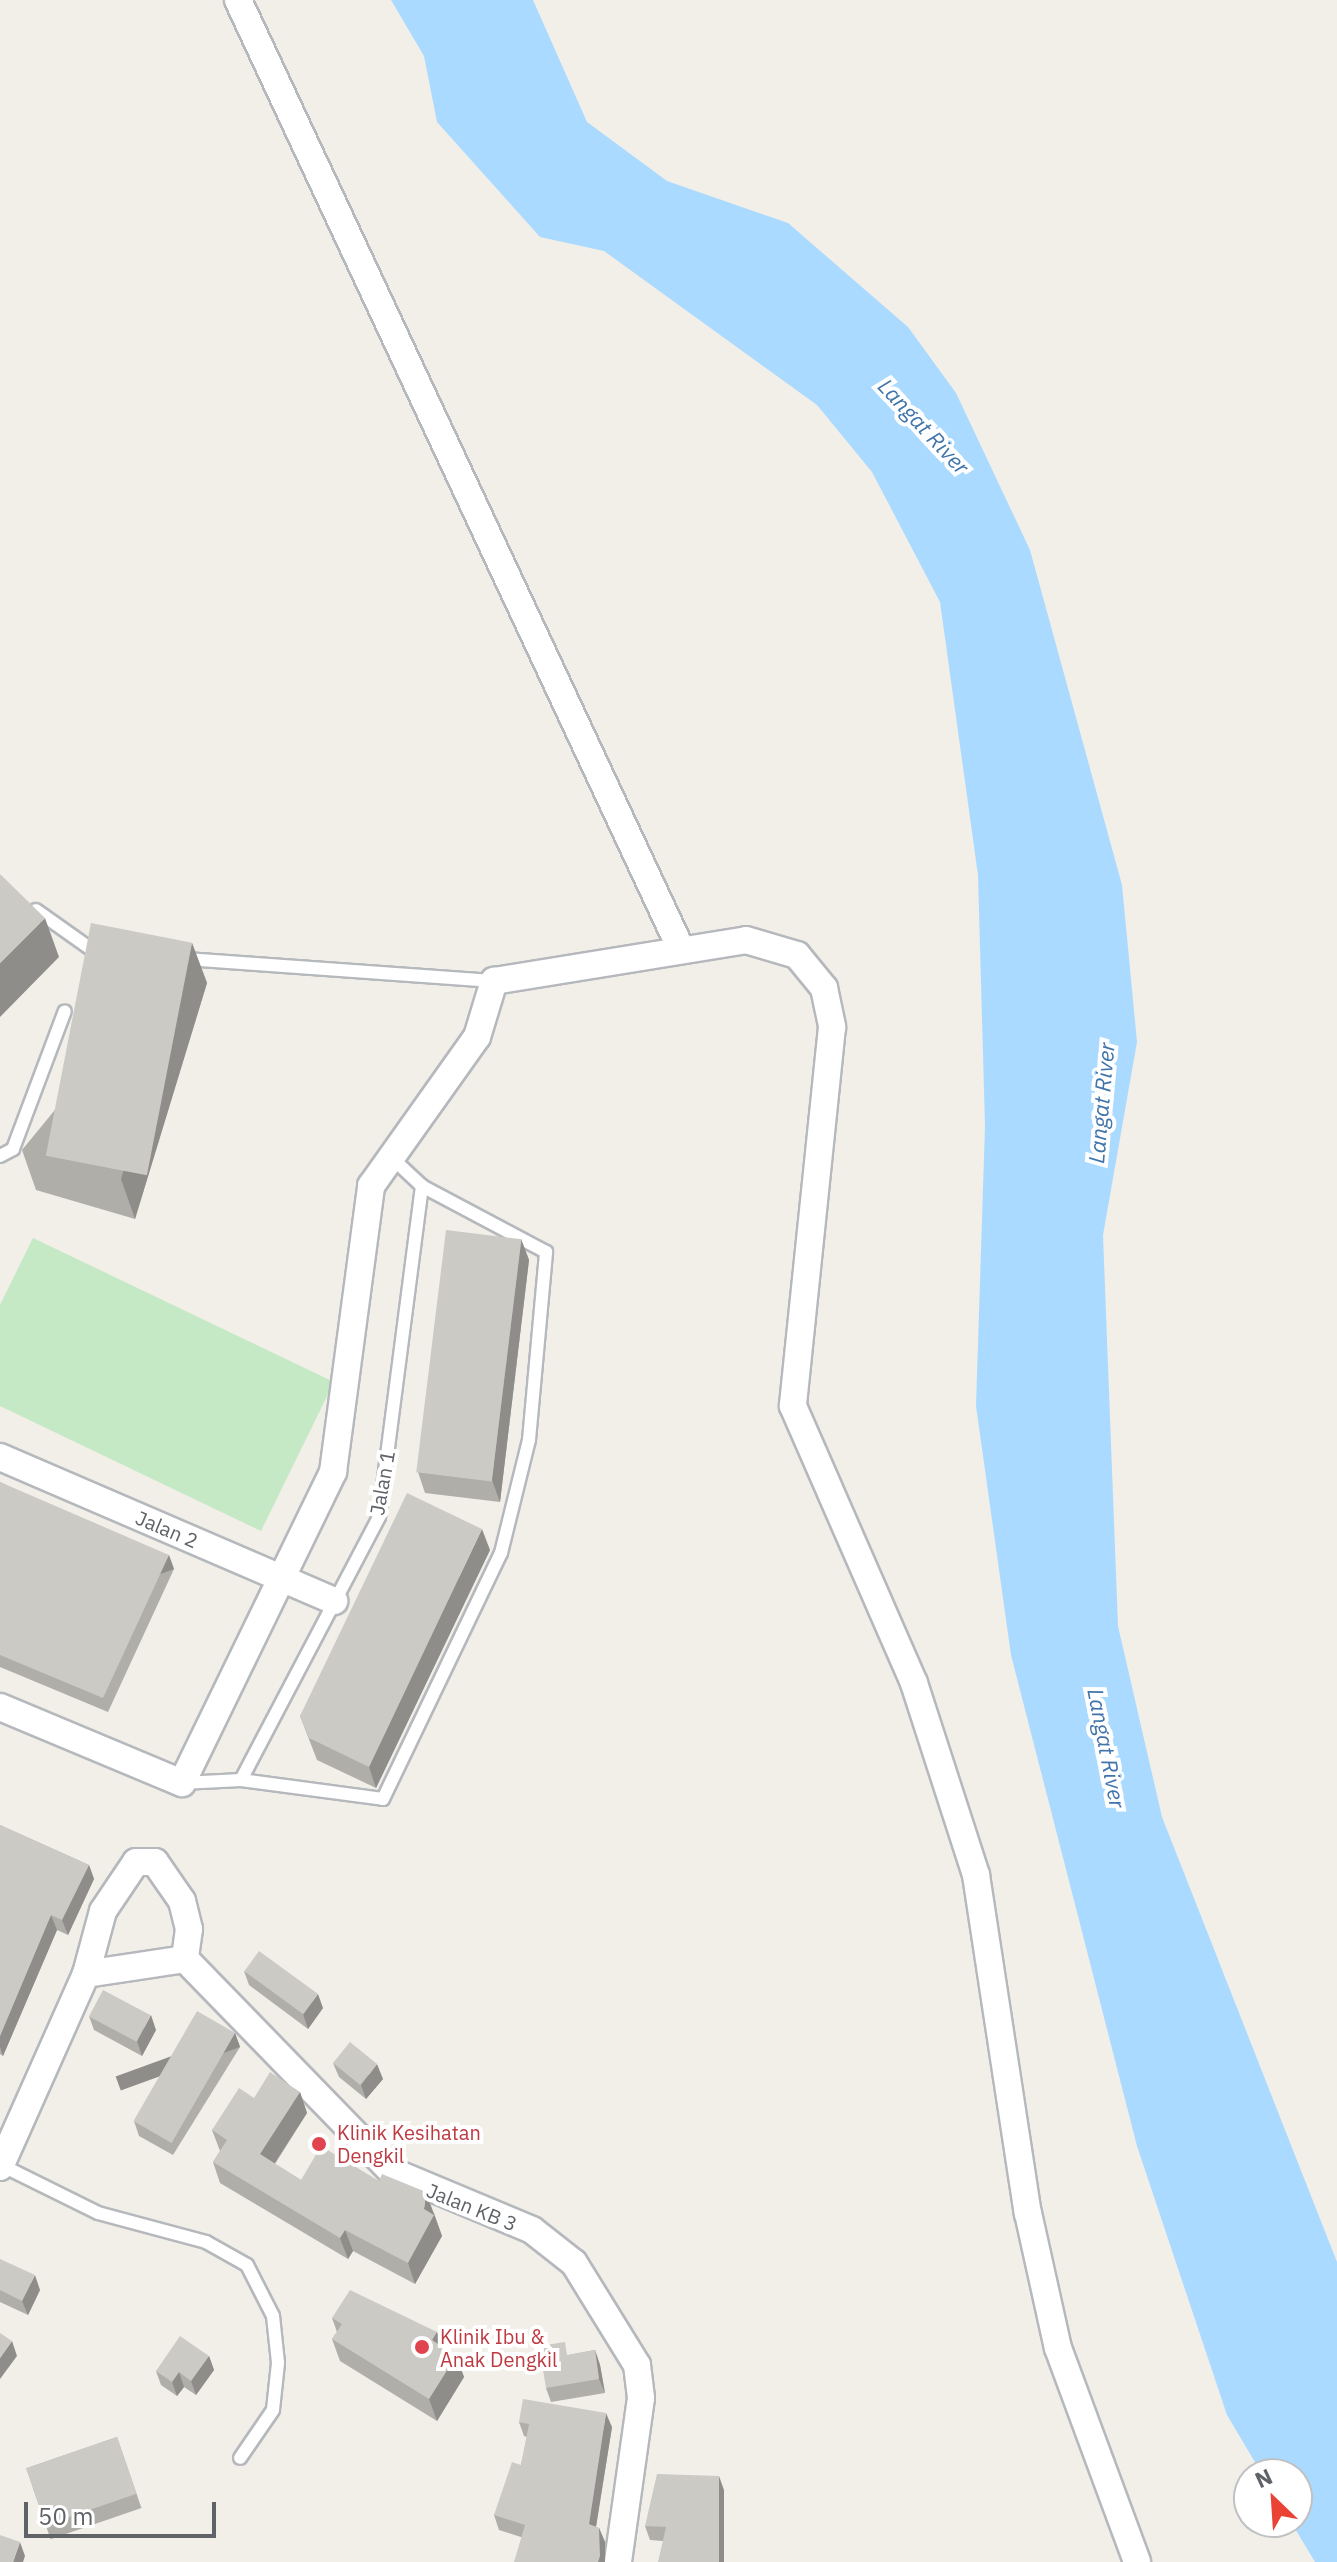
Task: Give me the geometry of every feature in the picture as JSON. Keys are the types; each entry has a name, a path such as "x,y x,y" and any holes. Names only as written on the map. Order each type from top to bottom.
{"street":[{"path":"238,0 680,947"},
{"path":"0,1707 182,1783 278,1577 333,1472 371,1186 477,1037 494,981 680,947 746,940 797,955 824,988 831,1041 793,1406 914,1683 976,1875 1028,2213 1058,2348 1137,2562"},
{"name":"Jalan 2","path":"0,1457 334,1601"},
{"path":"0,2166 86,1974 103,1911 136,1862 155,1862 182,1901 189,1929 185,1959 86,1974"},
{"name":"Jalan KB 3","path":"185,1959 391,2171 532,2230 574,2263 599,2296 637,2365 641,2398 618,2562"}],"lane":[{"path":"20,894 88,952 119,954"},
{"path":"82,966 88,952"},
{"path":"166,957 494,981"},
{"path":"0,1156 13,1149 72,994"},
{"path":"182,1783 241,1780 383,1799 501,1553 529,1440 546,1252 422,1186 391,1157"},
{"name":"Jalan 1","path":"241,1780 379,1517 422,1186"},
{"path":"0,2166 98,2213 206,2242 247,2265 273,2316 278,2363 273,2410 240,2458"}],"green space":[{"path":"33,1238 334,1382 261,1531 0,1406 0,1305"}],"water":[{"name":"Langat River","path":"391,0 533,0 587,122 667,181 788,223 908,327 956,393 1030,550 1122,885 1137,1042 1103,1235 1118,1626 1162,1817 1337,2262 1337,2562 1315,2562 1301,2538 1313,2538 1313,2458 1253,2458 1227,2415 1137,2146 1011,1655 976,1406 985,1126 978,875 940,602 872,472 817,405 604,251 540,237 437,122 424,56"}],"building":[{"path":"0,874 45,918 0,963"},
{"path":"91,923 192,943 147,1175 46,1156"},
{"path":"446,1230 521,1239 492,1481 416,1472"},
{"path":"0,1482 169,1555 103,1698 0,1655"},
{"path":"407,1493 482,1529 369,1767 309,1738 300,1716"},
{"path":"0,1825 89,1865 62,1920 51,1915 0,2036"},
{"path":"259,1951 318,1994 303,2014 244,1971"},
{"path":"103,1990 151,2015 137,2042 89,2016"},
{"path":"197,2011 235,2033 172,2143 134,2121"},
{"path":"350,2042 377,2064 360,2085 333,2063"},
{"path":"270,2072 300,2092 260,2154 301,2180 321,2146 379,2181 382,2174 426,2192 424,2209 434,2215 408,2263 345,2230 340,2238 213,2162 227,2140 212,2130 239,2088 254,2098"},
{"path":"0,2259 35,2275 22,2301 0,2290"},
{"path":"350,2290 437,2332 432,2340 456,2356 429,2399 332,2339 342,2324 332,2318"},
{"path":"0,2333 12,2341 0,2358"},
{"path":"180,2336 209,2356 191,2381 179,2372 172,2382 156,2371"},
{"path":"565,2342 567,2355 595,2350 599,2379 546,2388 539,2346"},
{"path":"523,2399 606,2413 589,2524 599,2528 598,2562 514,2562 525,2525 494,2515 512,2462 521,2465 529,2424 519,2422"},
{"path":"117,2437 137,2494 46,2525 26,2468"},
{"path":"657,2474 719,2476 719,2562 658,2562 666,2527 645,2526"},
{"path":"0,2535 20,2542 13,2562 0,2562"}],"place":[{"name":"Klinik Kesihatan Dengkil","path":"319,2144"},
{"name":"Klinik Ibu & Anak Dengkil","path":"422,2347"}]}
